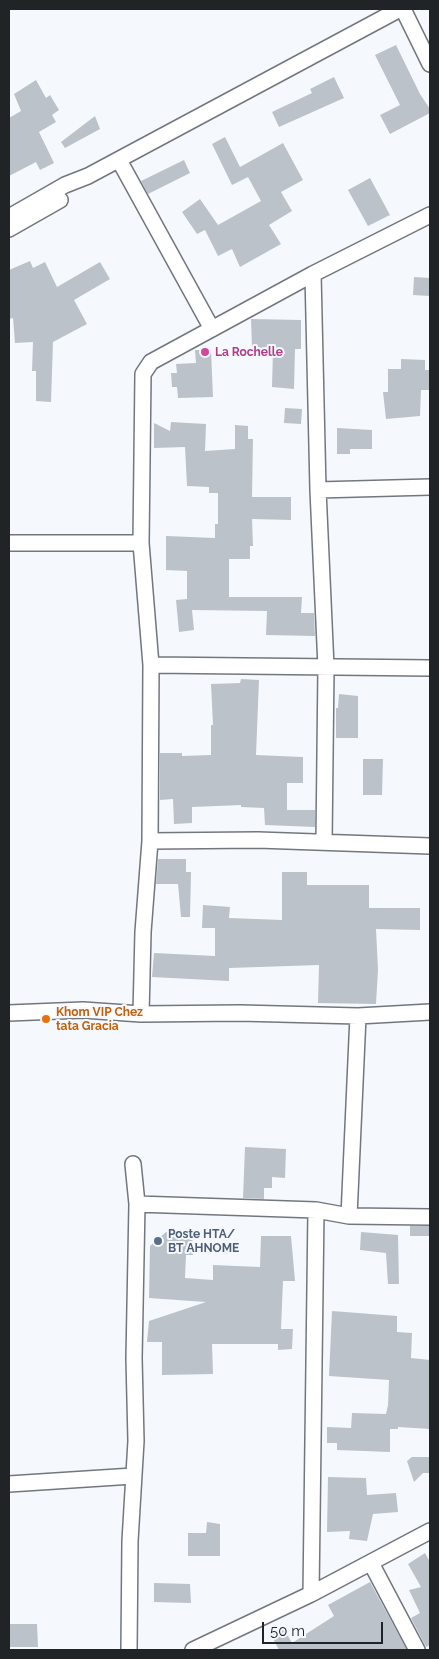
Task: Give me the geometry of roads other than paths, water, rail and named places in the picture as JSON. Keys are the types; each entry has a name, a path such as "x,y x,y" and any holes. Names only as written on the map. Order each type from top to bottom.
{"street":[{"path":"9,216 65,185 119,160 402,9 430,64"},
{"path":"119,160 212,329"},
{"path":"9,229 68,195 88,176"},
{"path":"141,1014 143,932 150,841 151,665 141,543 143,374 151,362 313,274 430,215"},
{"path":"313,274 318,490 326,667 324,842"},
{"path":"318,490 430,487"},
{"path":"9,543 141,543"},
{"path":"151,665 430,668"},
{"path":"150,841 258,840 430,846"},
{"path":"9,1013 83,1010 141,1014 240,1012 358,1016 430,1012"},
{"path":"349,1216 358,1016"},
{"path":"129,1650 133,1476 136,1441 134,1358 137,1204 133,1164"},
{"path":"137,1204 316,1210 349,1216 430,1216"},
{"path":"312,1594 316,1210"},
{"path":"9,1484 133,1476"},
{"path":"193,1650 312,1594 430,1531"},
{"path":"371,1563 417,1650"}],"place":[{"name":"La Rochelle","path":"205,352"},
{"name":"Khom VIP Chez tata Gracia","path":"46,1019"},
{"name":"Poste HTA/ BT AHNOME","path":"158,1241"}]}
